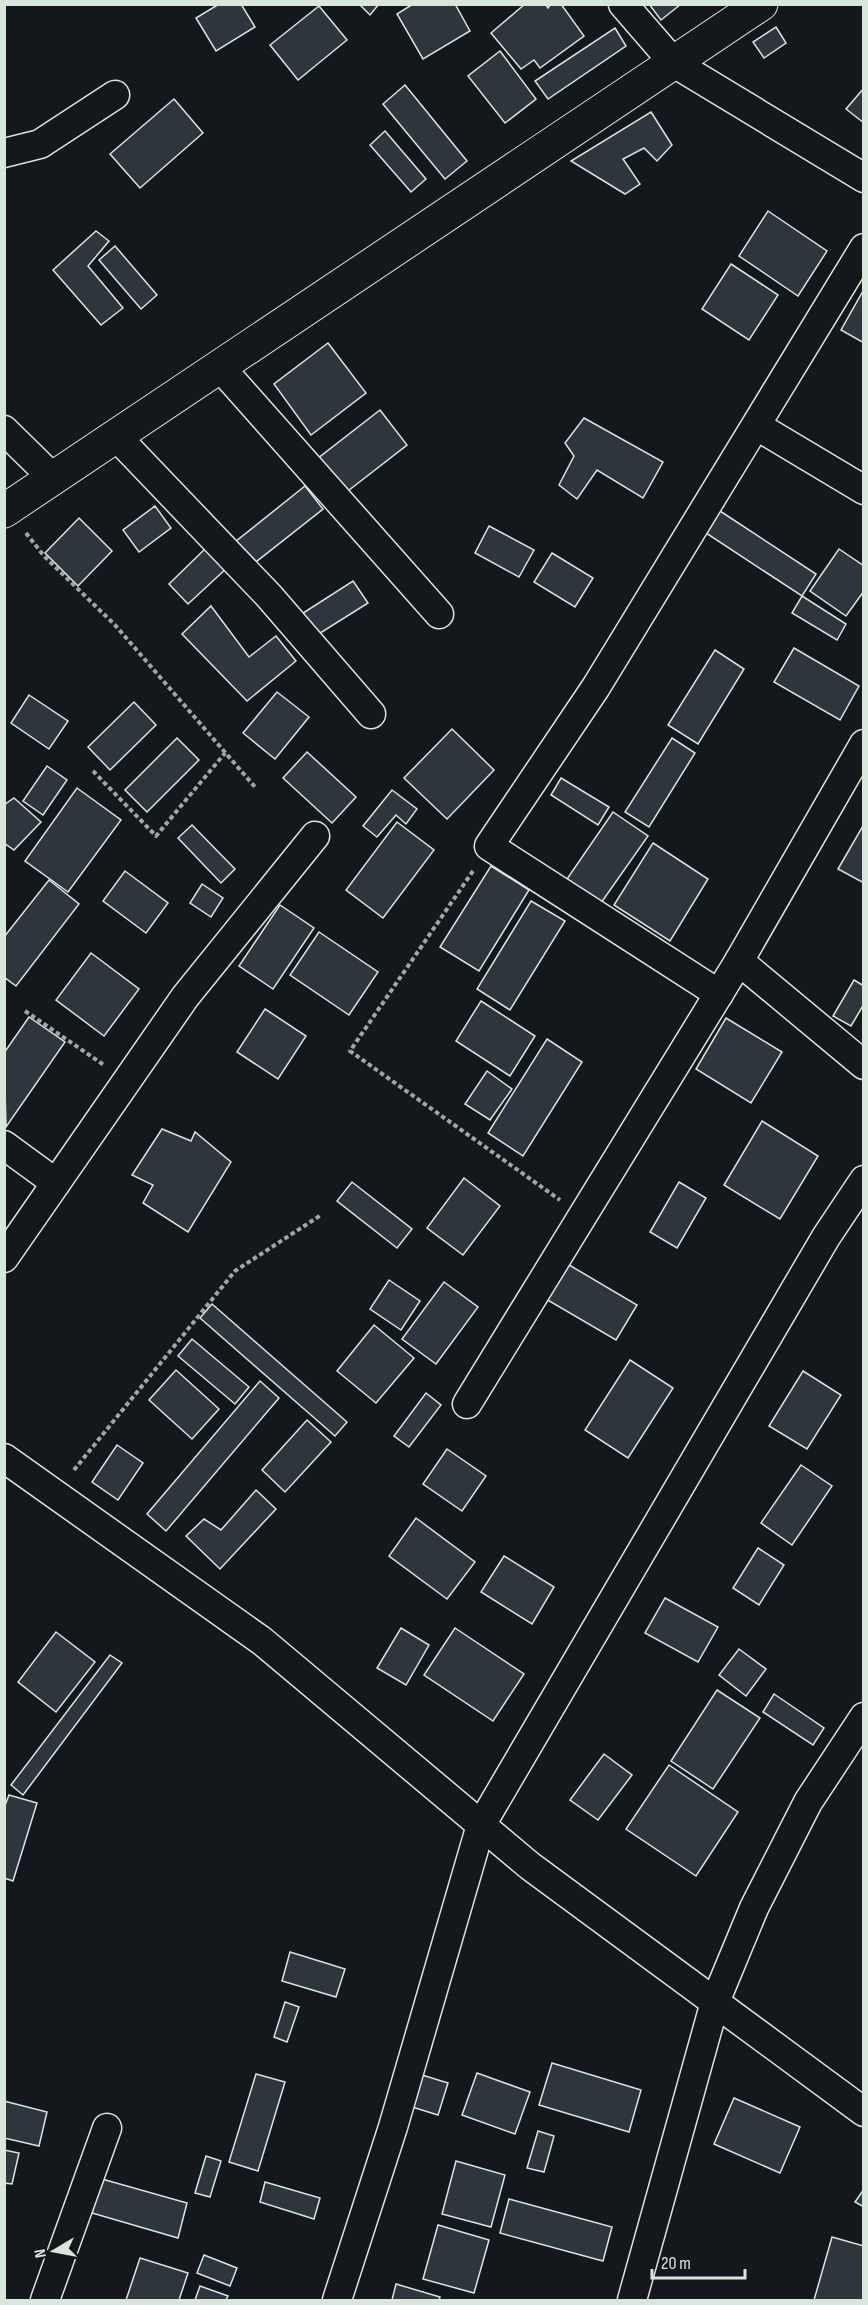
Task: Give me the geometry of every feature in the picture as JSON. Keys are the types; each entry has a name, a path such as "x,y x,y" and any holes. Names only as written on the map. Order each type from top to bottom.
{"street":[{"path":"623,4 674,63 864,178"},
{"path":"6,510 761,4"},
{"path":"4,153 40,144 115,95"},
{"path":"719,994 489,846 596,687 758,426 864,248"},
{"path":"220,367 439,614"},
{"path":"758,426 864,490"},
{"path":"4,430 53,478"},
{"path":"116,436 269,596 372,714"},
{"path":"467,1404 740,961 864,744"},
{"path":"4,1258 184,997 315,836"},
{"path":"740,961 864,1065"},
{"path":"4,1145 56,1183"},
{"path":"338,2301 393,2127 481,1825 826,1237 864,1180"},
{"path":"4,1458 262,1641 530,1866 864,2112"},
{"path":"632,2301 715,2002 754,1908 808,1802 864,1717"},
{"path":"45,2301 107,2128"}],"path":[{"path":"6,510 44,556 115,625 255,787"},
{"path":"93,771 156,836 225,753"},
{"path":"489,846 350,1052 582,1216"},
{"path":"25,1011 126,1081"},
{"path":"56,1495 234,1271 321,1215"}],"building":[{"path":"219,4 241,4 255,27 216,51 196,18"},
{"path":"359,4 379,4 370,15"},
{"path":"413,4 455,4 470,31 423,59 397,14"},
{"path":"525,4 545,4 548,8 551,4 561,4 584,36 540,68 534,60 521,69 491,33"},
{"path":"649,4 681,4 661,20"},
{"path":"319,6 347,40 298,80 270,45"},
{"path":"776,27 786,43 764,58 753,42"},
{"path":"615,28 626,46 548,99 535,81"},
{"path":"500,51 536,99 505,123 468,76"},
{"path":"405,85 467,161 445,179 383,104"},
{"path":"864,88 864,123 846,109"},
{"path":"174,99 203,133 140,188 110,154"},
{"path":"651,112 672,145 657,161 644,148 623,159 640,184 625,194 571,161"},
{"path":"385,131 426,179 411,192 370,145"},
{"path":"768,211 827,251 798,296 739,256"},
{"path":"96,231 109,241 88,266 123,308 101,325 53,270"},
{"path":"115,246 157,295 141,309 99,260"},
{"path":"731,264 778,295 749,340 702,309"},
{"path":"864,291 864,343 841,330"},
{"path":"328,343 366,393 311,435 274,384"},
{"path":"380,410 407,445 344,494 317,459"},
{"path":"584,418 663,462 643,498 597,470 577,499 559,485 574,456 565,443"},
{"path":"305,486 323,509 252,565 235,542"},
{"path":"155,506 171,528 139,552 123,530"},
{"path":"720,511 816,574 802,596 706,533"},
{"path":"79,518 112,551 78,586 45,553"},
{"path":"489,526 534,550 519,577 475,553"},
{"path":"209,545 229,566 188,604 169,584"},
{"path":"839,549 864,566 864,591 846,616 810,591"},
{"path":"552,553 593,578 575,607 534,582"},
{"path":"353,581 368,603 314,637 300,615"},
{"path":"802,596 846,624 837,640 792,613"},
{"path":"211,606 249,657 276,636 296,661 247,701 182,634"},
{"path":"794,648 859,686 840,720 774,682"},
{"path":"715,650 744,669 698,744 668,725"},
{"path":"277,692 309,717 275,759 243,733"},
{"path":"29,695 68,721 49,749 11,723"},
{"path":"134,702 156,725 110,770 88,747"},
{"path":"452,729 494,770 447,819 404,778"},
{"path":"177,738 199,760 147,812 125,790"},
{"path":"672,738 695,753 649,827 625,812"},
{"path":"307,752 356,797 332,823 283,778"},
{"path":"47,766 67,780 43,815 23,801"},
{"path":"561,778 609,807 598,825 551,795"},
{"path":"77,788 121,820 68,892 25,861"},
{"path":"392,790 417,809 406,824 396,815 377,837 363,826"},
{"path":"14,798 41,822 14,850 4,843 4,805"},
{"path":"613,812 648,836 601,903 567,879"},
{"path":"397,822 434,850 383,918 346,890"},
{"path":"864,824 864,883 838,869"},
{"path":"192,825 235,869 221,883 178,838"},
{"path":"653,843 708,879 670,941 614,905"},
{"path":"491,866 529,890 479,971 440,947"},
{"path":"125,871 168,903 146,933 103,901"},
{"path":"49,880 79,904 16,986 4,977 4,937"},
{"path":"202,884 223,898 211,917 190,903"},
{"path":"531,901 565,921 510,1010 477,989"},
{"path":"280,905 314,928 273,989 239,966"},
{"path":"319,932 378,972 349,1015 290,975"},
{"path":"91,953 139,989 104,1036 56,1000"},
{"path":"854,980 864,986 864,1004 851,1026 833,1016"},
{"path":"481,1001 535,1036 510,1076 456,1041"},
{"path":"265,1009 306,1036 278,1079 237,1052"},
{"path":"29,1017 65,1042 6,1127 4,1053"},
{"path":"726,1018 782,1052 751,1103 696,1069"},
{"path":"547,1039 582,1062 523,1156 488,1133"},
{"path":"487,1071 512,1089 490,1120 465,1104"},
{"path":"762,1121 818,1156 780,1219 724,1185"},
{"path":"162,1129 191,1141 195,1132 231,1162 188,1232 143,1203 153,1185 132,1175"},
{"path":"464,1178 500,1206 463,1255 427,1228"},
{"path":"352,1182 412,1229 397,1248 337,1201"},
{"path":"679,1182 706,1198 677,1248 650,1232"},
{"path":"559,1259 637,1305 616,1340 539,1295"},
{"path":"389,1280 420,1301 401,1330 370,1309"},
{"path":"444,1282 478,1307 436,1364 402,1339"},
{"path":"212,1304 347,1422 335,1436 200,1318"},
{"path":"374,1325 414,1358 376,1403 337,1371"},
{"path":"192,1339 249,1387 235,1404 178,1356"},
{"path":"630,1360 673,1388 628,1458 585,1430"},
{"path":"176,1370 219,1409 192,1439 149,1400"},
{"path":"803,1371 841,1395 807,1449 769,1426"},
{"path":"260,1381 279,1398 166,1531 147,1514"},
{"path":"426,1393 441,1405 409,1447 394,1436"},
{"path":"307,1420 331,1442 285,1492 262,1470"},
{"path":"117,1445 143,1463 118,1500 92,1482"},
{"path":"447,1449 486,1476 462,1511 423,1484"},
{"path":"801,1465 832,1486 792,1545 761,1523"},
{"path":"256,1490 276,1509 220,1569 186,1536 204,1519 221,1530"},
{"path":"416,1518 475,1562 447,1599 389,1556"},
{"path":"758,1548 784,1565 759,1605 733,1588"},
{"path":"504,1556 554,1587 532,1624 481,1592"},
{"path":"665,1598 718,1627 698,1662 645,1633"},
{"path":"401,1628 429,1645 406,1685 377,1668"},
{"path":"455,1628 524,1674 493,1721 424,1675"},
{"path":"56,1632 95,1662 56,1712 18,1682"},
{"path":"739,1649 766,1669 746,1696 719,1675"},
{"path":"110,1655 122,1663 23,1795 11,1785"},
{"path":"717,1690 760,1718 713,1789 671,1761"},
{"path":"774,1694 824,1728 813,1745 763,1712"},
{"path":"604,1754 632,1775 598,1820 570,1800"},
{"path":"669,1765 738,1812 696,1876 626,1829"},
{"path":"9,1795 37,1803 13,1881 4,1878 4,1808"},
{"path":"290,1952 345,1969 336,1997 282,1981"},
{"path":"285,2002 299,2007 287,2042 274,2037"},
{"path":"552,2063 641,2090 629,2132 539,2105"},
{"path":"477,2073 530,2092 515,2134 462,2115"},
{"path":"256,2074 285,2082 258,2171 229,2162"},
{"path":"422,2075 448,2083 438,2115 412,2107"},
{"path":"734,2098 800,2127 780,2173 714,2144"},
{"path":"4,2101 47,2112 39,2146 4,2138"},
{"path":"538,2131 554,2136 544,2172 527,2168"},
{"path":"4,2150 19,2153 12,2184 4,2183"},
{"path":"206,2156 221,2161 210,2197 195,2193"},
{"path":"456,2161 505,2175 491,2227 442,2214"},
{"path":"102,2179 187,2203 178,2238 92,2213"},
{"path":"265,2182 320,2198 314,2219 260,2202"},
{"path":"864,2189 864,2207 855,2202"},
{"path":"509,2199 612,2227 603,2261 500,2233"},
{"path":"438,2225 489,2240 474,2293 423,2279"},
{"path":"832,2237 864,2246 864,2300 814,2300"},
{"path":"204,2255 237,2268 230,2286 197,2273"},
{"path":"140,2258 188,2273 179,2300 126,2300"},
{"path":"396,2284 440,2297 439,2300 392,2300"},
{"path":"200,2286 228,2296 226,2300 195,2300"}]}
